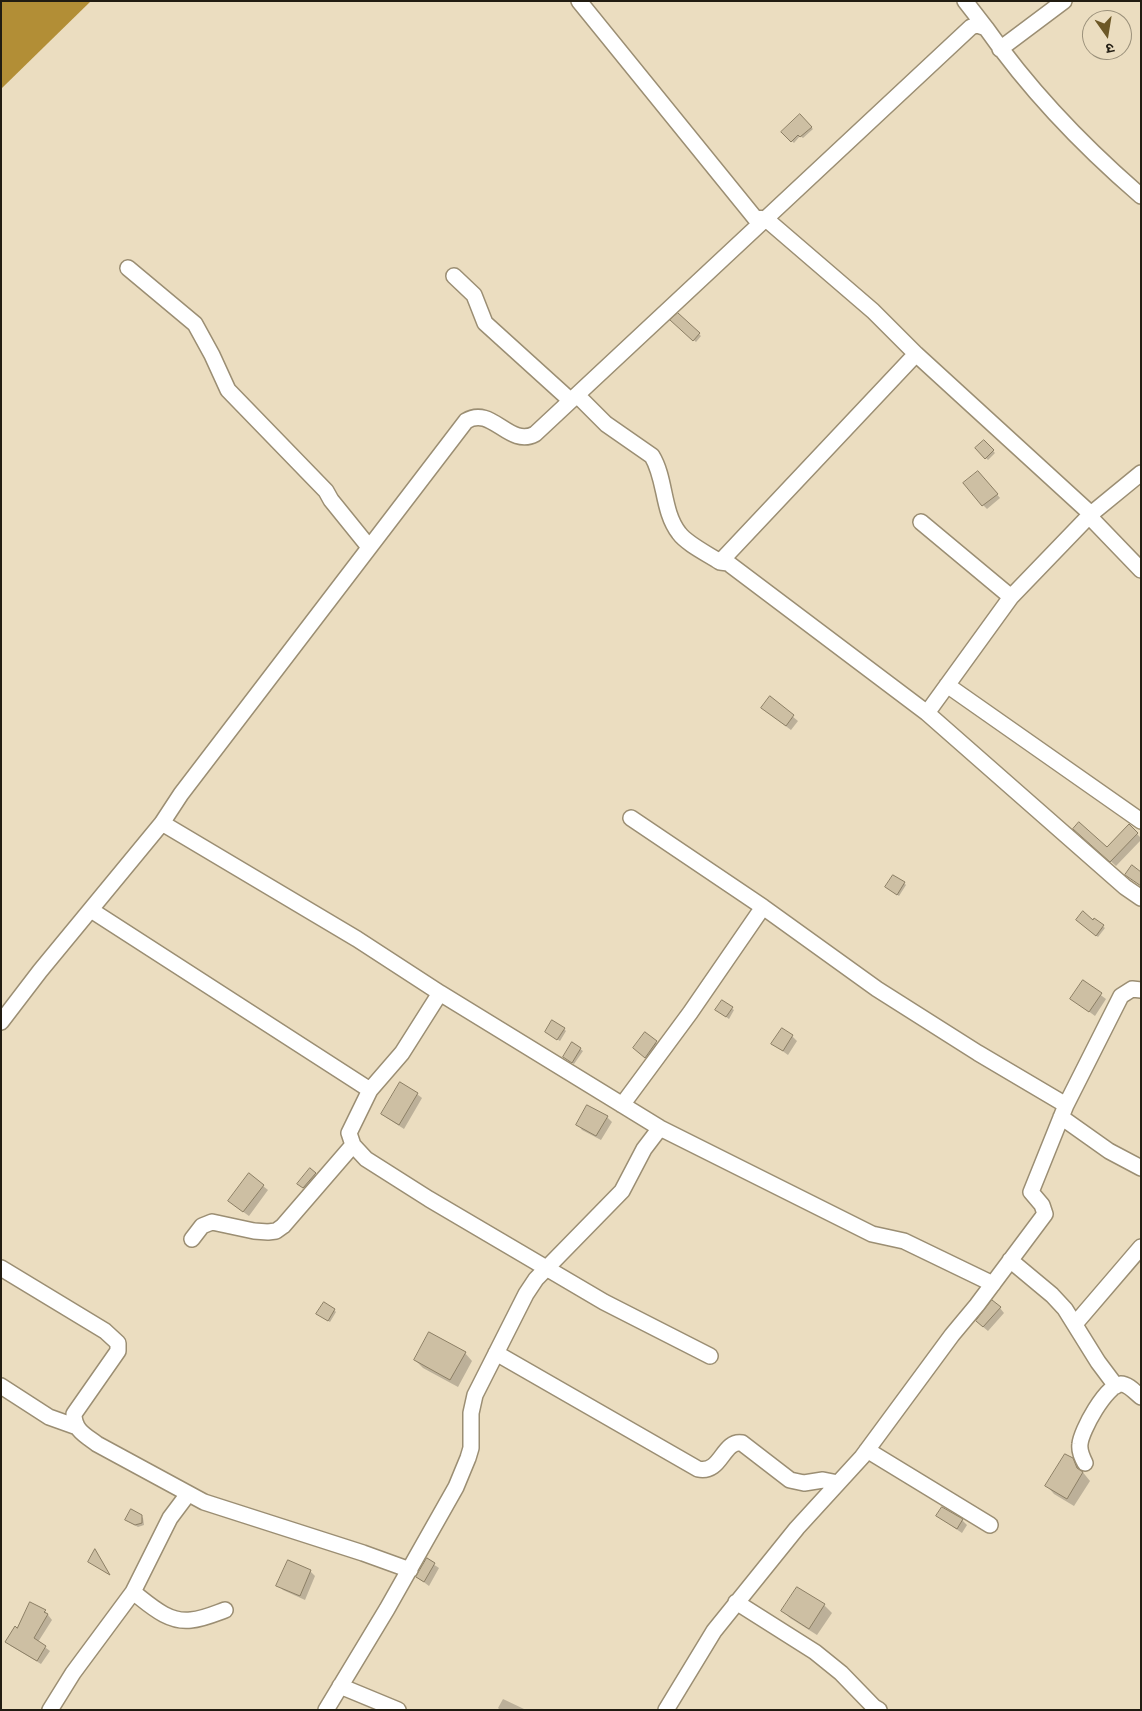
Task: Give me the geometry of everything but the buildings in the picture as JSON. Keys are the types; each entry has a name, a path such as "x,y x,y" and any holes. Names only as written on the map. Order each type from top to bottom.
{"street":[{"path":"579,1 755,218 766,219 874,311 916,354 1090,515 1141,570"},
{"path":"965,1 1028,85 1115,173 1141,196"},
{"path":"1000,49 1064,1"},
{"path":"1,1022 40,971 162,823 181,794 466,421 472,417 486,418 512,434 522,437 530,437 542,428 970,26 977,25 986,28"},
{"path":"128,268 195,324 228,390 326,491 331,500 369,547"},
{"path":"454,276 474,295 485,323 606,424 652,456 656,464 668,509 680,534 720,562 728,563 927,713 1125,887 1141,898"},
{"path":"720,562 916,354"},
{"path":"927,713 1011,597 1090,515 1141,473"},
{"path":"921,522 1011,597"},
{"path":"946,685 1141,821"},
{"path":"631,818 763,907 877,989 978,1053 1064,1111 1109,1151 1141,1168"},
{"path":"162,823 357,939 440,993 660,1128 872,1234 904,1241 993,1284"},
{"path":"622,1105 690,1013 763,907"},
{"path":"91,910 370,1090"},
{"path":"666,1710 714,1631 736,1602 797,1528 867,1450 952,1334 993,1284 1045,1214 1042,1205 1031,1192 1064,1111 1121,996 1132,990 1141,990"},
{"path":"440,993 402,1052 370,1090 349,1133 353,1145 358,1152 373,1164 429,1199 604,1302 710,1356"},
{"path":"326,1710 410,1570 456,1488 468,1458 472,1434 471,1413 475,1395 526,1294 546,1268 591,1225 622,1191 644,1149 660,1128"},
{"path":"192,1239 202,1226 212,1222 254,1231 276,1232 353,1145"},
{"path":"1075,1324 1141,1247"},
{"path":"1010,1260 1052,1295 1065,1309 1098,1362 1116,1386"},
{"path":"1,1268 105,1331 118,1343 118,1351 74,1414 77,1427 81,1433 97,1444 204,1502 410,1570"},
{"path":"496,1353 698,1469 712,1468 732,1444 739,1442 790,1480 804,1483 823,1480 838,1483"},
{"path":"1085,1463 1081,1456 1080,1445 1082,1436 1103,1398 1116,1386 1125,1385 1141,1397"},
{"path":"1,1386 49,1417 77,1427"},
{"path":"867,1450 990,1525"},
{"path":"50,1710 73,1672 133,1592 170,1518 188,1494"},
{"path":"133,1592 167,1616 175,1619 194,1620 225,1610"},
{"path":"736,1602 815,1652 841,1673 879,1710"},
{"path":"340,1686 398,1710"}],"shaded area":[{"path":"1,1 91,1 1,89"}]}
